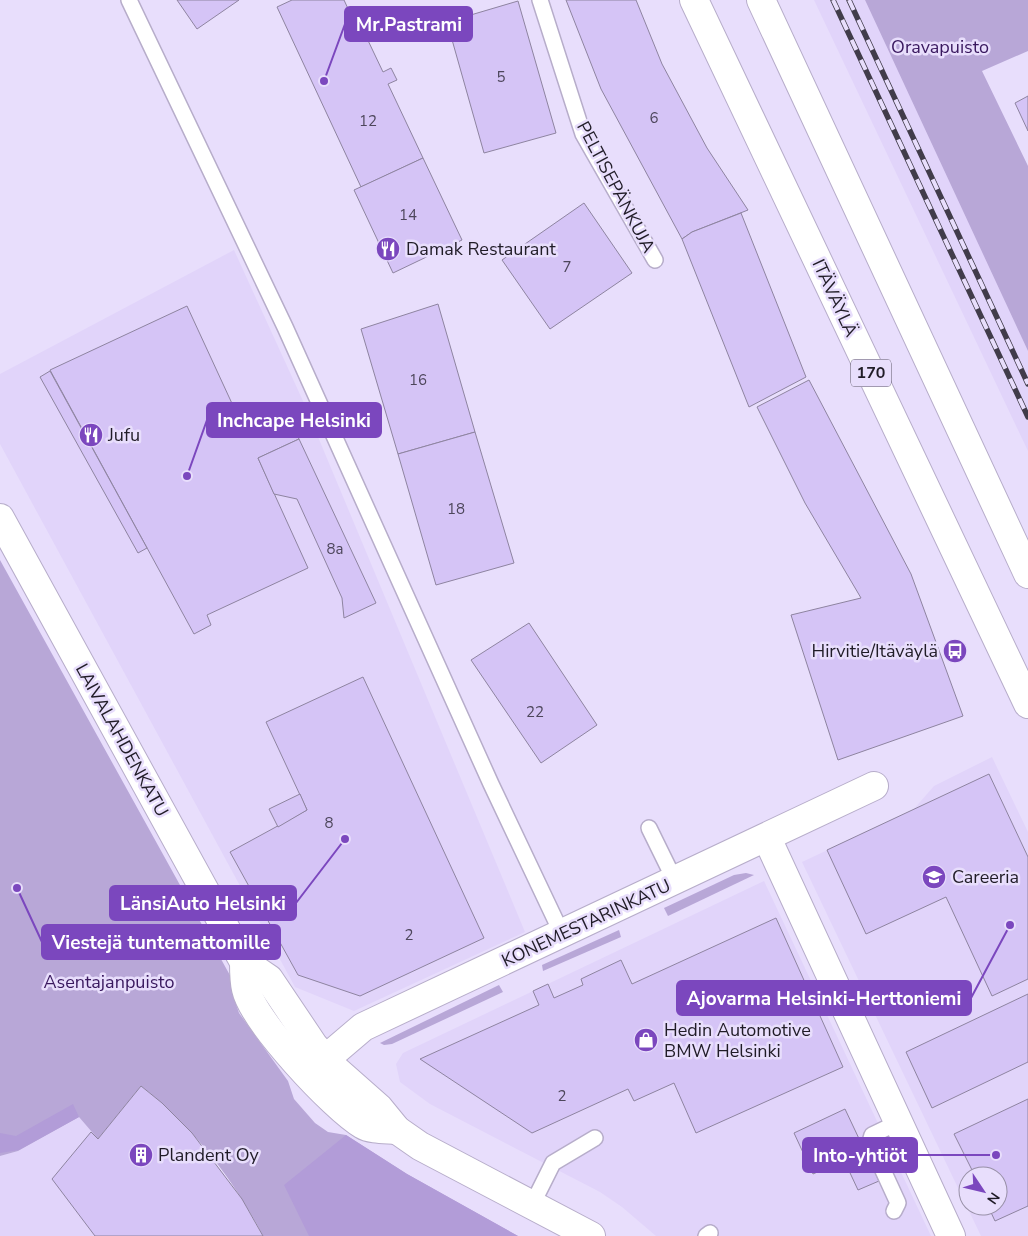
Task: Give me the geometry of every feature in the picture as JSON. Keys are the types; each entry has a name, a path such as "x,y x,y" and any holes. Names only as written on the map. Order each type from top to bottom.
{"main road":[{"path":"686,0 714,41"},
{"name":"ITÄVÄYLÄ","path":"694,0 1028,704"},
{"path":"764,4 1028,574"},
{"name":"LAIVALAHDENKATU","path":"0,518 244,962 269,979 273,1012 319,1069 337,1106 365,1126 396,1130 420,1146 532,1205"},
{"name":"KONEMESTARINKATU","path":"319,1069 363,1027 874,786"},
{"path":"767,838 951,1236"},
{"path":"532,1205 583,1234"}],"lane":[{"path":"129,0 289,336 491,784 562,934"},
{"name":"PELTISEPÄNKUJA","path":"540,0 583,134 655,260"},
{"path":"648,828 675,881"},
{"path":"894,1211 898,1203 870,1142 872,1135 899,1122"},
{"path":"532,1205 553,1163 595,1138"}],"shaded area":[{"path":"814,0 865,0 1028,351 1028,451"},
{"path":"234,250 303,401 525,932 354,1011 295,987 0,444 0,374"},
{"path":"992,757 1028,832 1028,1236 981,1236 971,1216 1008,1216 1008,1166 958,1166 958,1188 802,862 913,810 934,786"},
{"path":"764,881 931,1236 656,1236 622,1207 600,1192 430,1104 400,1082 396,1064 403,1053"},
{"name":"Plandent Oy","path":"141,1086 162,1103 192,1133 242,1199 263,1236 0,1236 0,1156 18,1151 79,1117 99,1139"},
{"path":"73,1104 79,1117 19,1150 0,1153 0,1133 16,1136"},
{"path":"346,1135 407,1174 518,1236 309,1236 284,1185"}],"green space":[{"name":"Oravapuisto","path":"865,0 1028,0 1028,51 982,71 1028,166 1028,351"},
{"name":"Asentajanpuisto","path":"0,560 242,997 235,1001 239,1013 288,1081 294,1099 315,1123 328,1132 346,1135 407,1174 518,1236 263,1236 238,1194 210,1154 177,1118 141,1086 98,1139 79,1117 18,1151 0,1156"},
{"path":"746,873 754,875 668,916 664,908 734,875"},
{"path":"619,930 621,937 543,971 542,965"},
{"path":"499,985 503,992 392,1044 384,1045 380,1043"}],"building":[{"path":"177,0 239,0 197,29"},
{"path":"292,0 344,0 350,13 354,11 383,72 391,68 397,80 388,84 423,158 361,187 277,7"},
{"path":"566,0 636,0 662,64 707,148 748,210 692,232 682,239 601,89"},
{"path":"518,1 556,133 484,153 447,22"},
{"path":"1028,96 1028,131 1015,103"},
{"path":"423,158 462,240 393,273 354,190"},
{"path":"584,203 632,273 550,329 502,260"},
{"path":"741,213 806,377 749,407 682,239 692,232"},
{"path":"438,304 475,432 398,454 361,329"},
{"path":"187,306 241,423 283,403 299,439 258,458 308,568 207,615 211,625 194,634 50,370"},
{"path":"50,371 147,548 138,553 40,377"},
{"path":"809,380 911,574 963,716 838,760 791,615 861,598 805,503 757,407"},
{"path":"475,432 514,563 436,585 398,454"},
{"path":"299,439 376,603 344,618 342,598 297,499 274,494 258,458"},
{"path":"529,623 597,725 541,763 471,660"},
{"path":"363,677 484,938 360,996 298,975 230,852 307,810 266,722"},
{"name":"Careeria","path":"989,774 1028,857 1028,979 992,996 946,897 866,934 827,850"},
{"path":"300,794 307,810 278,827 269,809"},
{"name":"Hedin Automotive BMW Helsinki","path":"776,918 843,1067 696,1133 674,1083 634,1101 628,1089 532,1133 420,1059 539,1005 533,991 548,984 554,998 583,985 581,979 621,960 632,984"},
{"path":"1028,994 1028,1062 932,1108 906,1052"},
{"name":"Plandent Oy","path":"141,1086 162,1103 192,1133 242,1199 263,1236 95,1236 52,1179 91,1132 98,1139"},
{"path":"1028,1099 1028,1206 1008,1215 1008,1166 970,1166 954,1134"},
{"path":"845,1109 879,1181 858,1190 844,1160 813,1174 794,1133"},
{"path":"993,1216 1006,1216 995,1221"}],"railway":[{"path":"833,0 1028,417"},
{"path":"849,0 1028,384"}],"place":[{"name":"Mr.Pastrami","path":"324,81"},
{"name":"Damak Restaurant","path":"388,249"},
{"name":"Jufu","path":"91,435"},
{"name":"Inchcape Helsinki","path":"187,476"},
{"name":"Hirvitie/Itäväylä","path":"955,651"},
{"name":"LänsiAuto Helsinki","path":"345,839"},
{"name":"Careeria","path":"934,877"},
{"name":"Viestejä tuntemattomille","path":"17,888"},
{"name":"Ajovarma Helsinki-Herttoniemi","path":"1010,925"},
{"name":"Hedin Automotive BMW Helsinki","path":"646,1040"},
{"name":"Plandent Oy","path":"141,1155"},
{"name":"Into-yhtiöt","path":"996,1155"}]}
